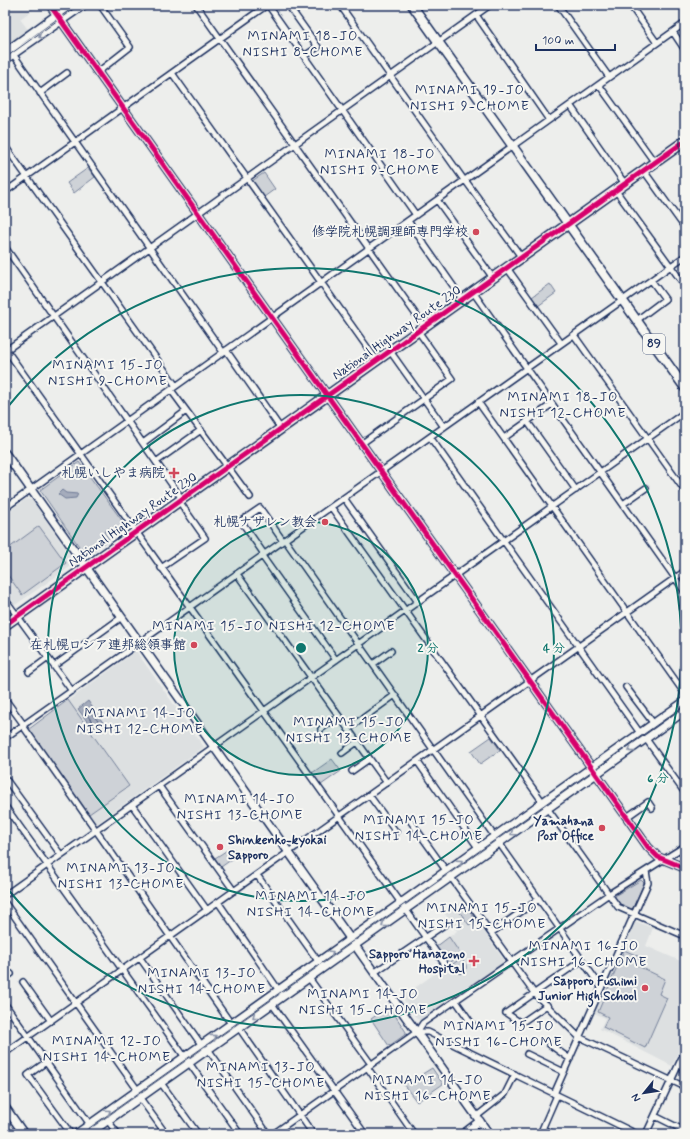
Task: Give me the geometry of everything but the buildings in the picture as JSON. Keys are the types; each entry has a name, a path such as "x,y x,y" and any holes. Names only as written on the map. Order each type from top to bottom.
{"highway":[{"name":"National Highway Route 230","path":"5,624 685,142"}],"main road":[{"name":"89","path":"412,5 685,388"}],"street":[{"path":"50,5 652,851 666,860 685,868"},
{"path":"5,52 70,5"},
{"path":"5,60 84,5"},
{"path":"98,72 130,47 100,5"},
{"path":"196,5 369,248 452,378 361,444"},
{"path":"5,192 220,39 260,7 268,5 416,214"},
{"path":"288,5 318,47 304,56"},
{"path":"340,5 522,258"},
{"path":"446,966 5,350 488,5"},
{"path":"558,5 610,77"},
{"path":"630,5 657,43"},
{"path":"476,15 549,120"},
{"path":"5,508 685,23"},
{"path":"673,32 685,50"},
{"path":"13,54 149,248 281,429"},
{"path":"40,93 67,73"},
{"path":"172,73 377,361"},
{"path":"599,85 654,163"},
{"path":"570,105 625,184"},
{"path":"5,146 176,386"},
{"path":"644,171 685,228"},
{"path":"616,191 685,286"},
{"path":"437,200 493,278"},
{"path":"408,221 463,300"},
{"path":"5,247 143,443 205,538 161,568"},
{"path":"5,738 685,256"},
{"path":"507,268 561,343"},
{"path":"637,320 665,299 651,280"},
{"path":"473,292 685,592"},
{"path":"574,334 648,439 684,487"},
{"path":"390,351 444,427"},
{"path":"171,390 250,497"},
{"path":"478,402 685,694"},
{"path":"504,438 552,404"},
{"path":"143,443 186,411"},
{"path":"5,895 685,412"},
{"path":"527,421 576,490"},
{"path":"156,462 200,430"},
{"path":"430,437 640,733"},
{"path":"6,455 32,489 489,1134"},
{"path":"623,504 646,488"},
{"path":"344,498 418,602"},
{"path":"331,507 401,607 406,610 618,907 684,935 685,927"},
{"path":"336,660 241,522 260,508 434,749 601,987"},
{"path":"5,1053 685,571"},
{"path":"237,574 386,783"},
{"path":"5,599 72,691"},
{"path":"54,666 122,617"},
{"path":"373,664 391,651"},
{"path":"29,672 48,658"},
{"path":"626,687 654,724"},
{"path":"348,729 395,695"},
{"path":"5,698 170,936 314,1134"},
{"path":"449,874 478,849 498,840 544,802 685,701"},
{"path":"235,1027 272,1004 281,993 309,978 321,965 351,939 404,906 498,840 548,809 685,711"},
{"path":"321,729 339,716"},
{"path":"646,739 685,793"},
{"path":"342,753 357,742"},
{"path":"352,771 369,759"},
{"path":"417,761 478,849"},
{"path":"5,778 61,855"},
{"path":"159,786 234,891"},
{"path":"369,795 396,832"},
{"path":"627,817 648,802 652,808"},
{"path":"132,805 207,910"},
{"path":"5,806 240,1134"},
{"path":"409,819 534,993 579,1036 685,1087"},
{"path":"273,1134 417,1032 424,1023 609,894 666,860 685,846"},
{"path":"553,1134 542,1132 579,1036 648,883 646,871"},
{"path":"257,875 321,965"},
{"path":"491,933 539,899"},
{"path":"218,902 281,993"},
{"path":"5,903 166,1134"},
{"path":"5,1004 90,1124 92,1133 187,1060 205,1049 281,993 321,965 356,945 404,906"},
{"path":"375,972 447,923"},
{"path":"140,958 268,1134"},
{"path":"547,1005 521,1023 506,1013 582,960"},
{"path":"5,978 11,974"},
{"path":"309,978 414,1134"},
{"path":"23,982 51,1021"},
{"path":"456,1001 472,1024"},
{"path":"272,1004 365,1134"},
{"path":"417,1032 428,1032 637,1134"},
{"path":"549,1044 570,1059"},
{"path":"646,1134 685,1053"},
{"path":"527,1054 564,1072"},
{"path":"76,1134 90,1124 161,1083 187,1060"},
{"path":"46,1062 28,1075 71,1134"},
{"path":"463,1134 505,1094 515,1074"},
{"path":"161,1083 198,1134"},
{"path":"5,1107 24,1134"},
{"path":"655,1116 685,1131"},
{"path":"108,1121 118,1134"}],"shaded area":[{"path":"5,5 38,6 20,19 29,31 5,48"},
{"path":"88,168 95,177 74,193 67,183"},
{"path":"264,173 275,189 264,197 252,181"},
{"path":"550,284 556,293 538,306 532,297"},
{"path":"79,462 126,526 115,534 110,528 104,532 109,539 88,554 83,552 40,490"},
{"path":"26,499 32,500 74,561 74,564 15,605 5,591 5,514"},
{"path":"39,526 66,563 22,595 5,571 5,551"},
{"path":"136,651 204,747 96,824 29,729"},
{"path":"68,700 129,786 89,814 29,729"},
{"path":"491,737 500,750 480,764 471,751"},
{"path":"332,759 341,771 321,785 312,773"},
{"path":"232,847 238,855 221,867 215,858"},
{"path":"641,880 644,883 633,908 631,909 621,905 615,897 616,895"},
{"name":"Sapporo Hanazono Hospital","path":"463,901 503,959 503,963 421,1020 417,1019 402,997 447,965 435,947 457,931 445,914"},
{"path":"466,906 476,920 469,925 459,911"},
{"name":"Sapporo Fushimi Junior High School","path":"635,921 653,928 646,946 685,963 685,1039 672,1066 600,1029 605,1018 594,1013"},
{"path":"449,937 461,955 448,964 436,947"},
{"path":"624,950 640,957 636,965 665,979 659,994 667,998 645,1048 603,1027 608,1017 598,1012"},
{"path":"461,958 466,965 466,969 460,974 453,964"},
{"path":"389,1006 406,1034 389,1046 371,1019"},
{"path":"432,1068 443,1084 417,1102 403,1084 407,1081 408,1083"}],"water":[{"path":"62,490 66,493 78,494 76,498 65,499 58,494"},
{"path":"88,701 104,724 94,731 78,709"}],"tram line":[{"path":"5,58 79,5"},
{"path":"81,1134 685,705"}],"cycle path":[{"path":"50,5 648,847 658,857 685,868"},
{"path":"5,625 685,141"}],"place":[{"name":"修学院札幌調理師専門学校","path":"476,232"},
{"name":"札幌いしやま病院","path":"174,473"},
{"name":"札幌ナザレン教会","path":"325,522"},
{"name":"在札幌ロシア連邦総領事館","path":"194,645"},
{"name":"Yamahana Post Office","path":"602,828"},
{"name":"Shinkenko-kyokai Sapporo","path":"220,847"},
{"name":"Sapporo Hanazono Hospital","path":"474,961"},
{"name":"Sapporo Fushimi Junior High School","path":"645,988"}],"district":[{"name":"MINAMI 18-JO NISHI 8-CHOME","path":"303,44"},
{"name":"MINAMI 19-JO NISHI 9-CHOME","path":"470,98"},
{"name":"MINAMI 18-JO NISHI 9-CHOME","path":"380,162"},
{"name":"MINAMI 15-JO NISHI 9-CHOME","path":"108,374"},
{"name":"MINAMI 18-JO NISHI 12-CHOME","path":"563,406"},
{"name":"MINAMI 15-JO NISHI 12-CHOME","path":"274,626"},
{"name":"MINAMI 14-JO NISHI 12-CHOME","path":"140,722"},
{"name":"MINAMI 15-JO NISHI 13-CHOME","path":"349,730"},
{"name":"MINAMI 14-JO NISHI 13-CHOME","path":"240,808"},
{"name":"MINAMI 15-JO NISHI 14-CHOME","path":"419,828"},
{"name":"MINAMI 13-JO NISHI 13-CHOME","path":"121,876"},
{"name":"MINAMI 14-JO NISHI 14-CHOME","path":"311,904"},
{"name":"MINAMI 15-JO NISHI 15-CHOME","path":"482,916"},
{"name":"MINAMI 16-JO NISHI 16-CHOME","path":"584,954"},
{"name":"MINAMI 13-JO NISHI 14-CHOME","path":"202,982"},
{"name":"MINAMI 14-JO NISHI 15-CHOME","path":"363,1002"},
{"name":"MINAMI 15-JO NISHI 16-CHOME","path":"499,1034"},
{"name":"MINAMI 12-JO NISHI 14-CHOME","path":"107,1050"},
{"name":"MINAMI 13-JO NISHI 15-CHOME","path":"261,1076"},
{"name":"MINAMI 14-JO NISHI 16-CHOME","path":"428,1088"}]}
